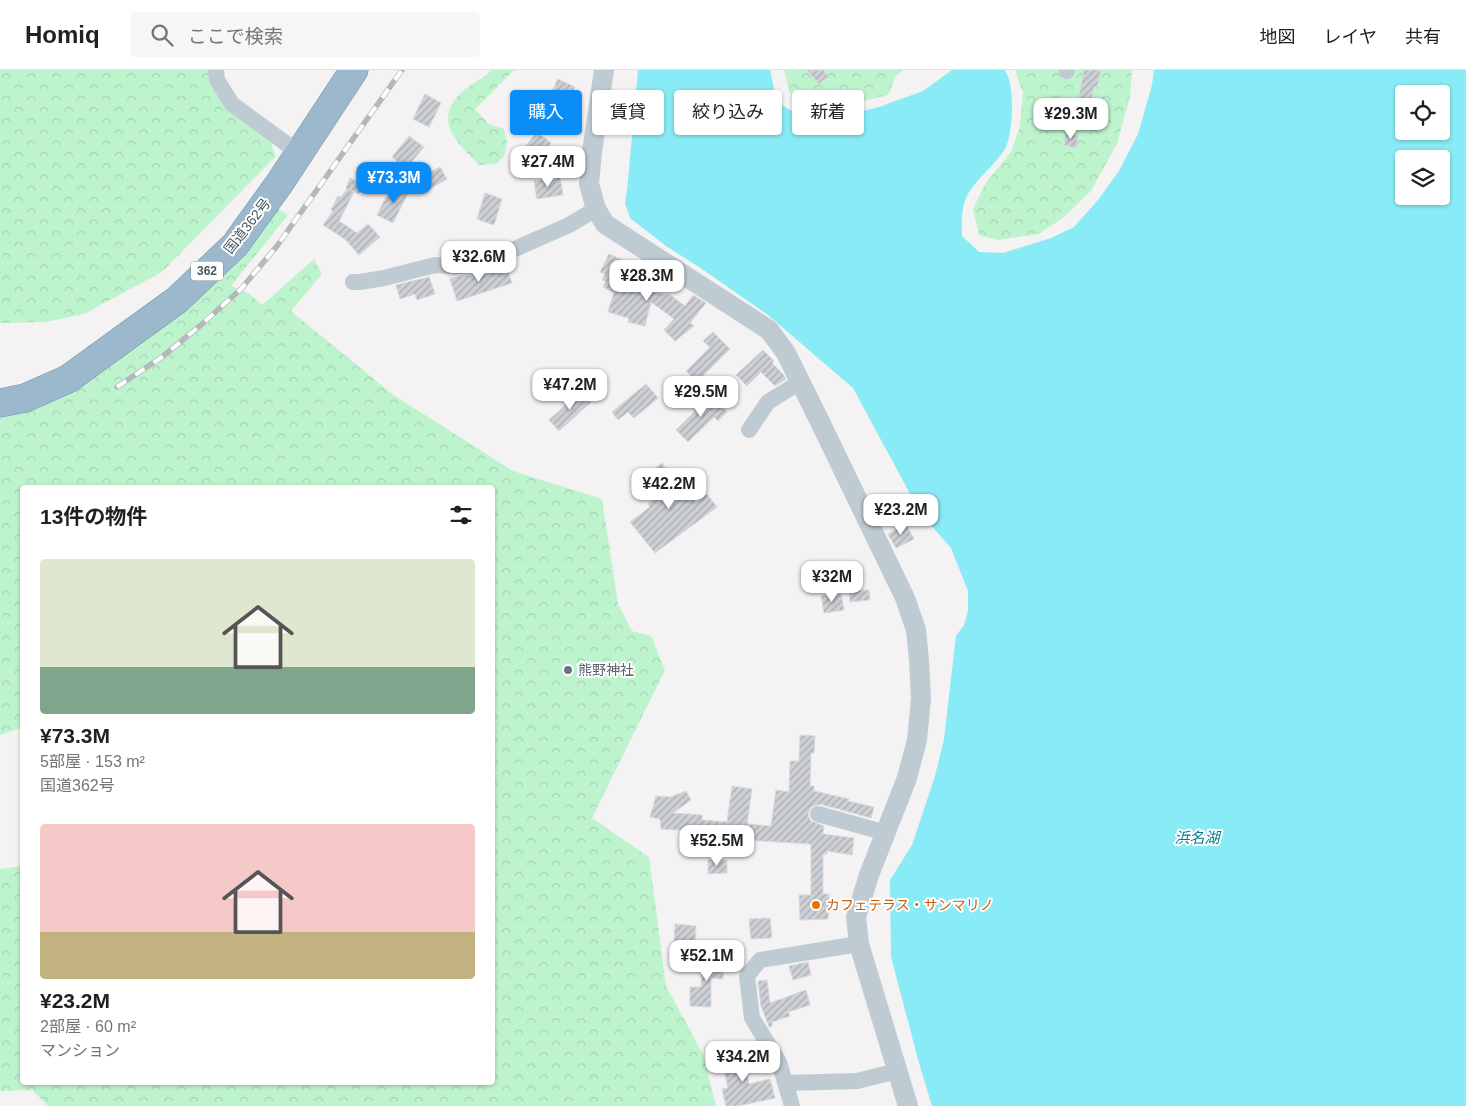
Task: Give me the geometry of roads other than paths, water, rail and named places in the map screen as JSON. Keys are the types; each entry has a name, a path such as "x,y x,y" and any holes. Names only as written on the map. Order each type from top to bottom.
{"highway":[{"name":"国道362号","path":"0,403 25,398 68,379 177,300 235,245 354,70"}],"street":[{"path":"216,70 216,80 232,104 299,152"},
{"path":"604,70 589,184 596,209 604,224 769,330 786,353 905,598 916,630 920,660 921,698 917,740 907,778 856,917 859,944 908,1106"},
{"path":"353,282 384,278 434,265 479,265 569,225 596,209"},
{"path":"749,430 768,402 800,382"},
{"path":"818,814 886,833"},
{"path":"792,1106 779,1062 752,1018 747,976 760,960 859,944"},
{"path":"786,1083 857,1081 897,1071"}],"water":[{"name":"浜名湖","path":"638,70 770,70 774,90 674,90 674,135 782,135 782,105 792,111 792,135 864,135 864,111 923,91 952,70 1004,70 1008,76 1012,97 1008,142 1001,155 969,192 963,207 962,221 962,236 979,252 1003,253 1051,238 1074,227 1098,200 1119,171 1138,134 1152,85 1154,70 1466,70 1466,1106 932,1106 891,957 890,880 912,845 935,776 944,739 956,636 964,625 968,611 968,591 951,548 921,514 853,388 768,315 666,246 630,218 625,203 632,135 664,135 664,90 636,90"}],"railway":[{"path":"117,387 162,357 241,289 277,246 402,70"}],"place":[{"name":"熊野神社","path":"568,670"},
{"name":"カフェテラス・サンマリノ","path":"816,905"}]}
